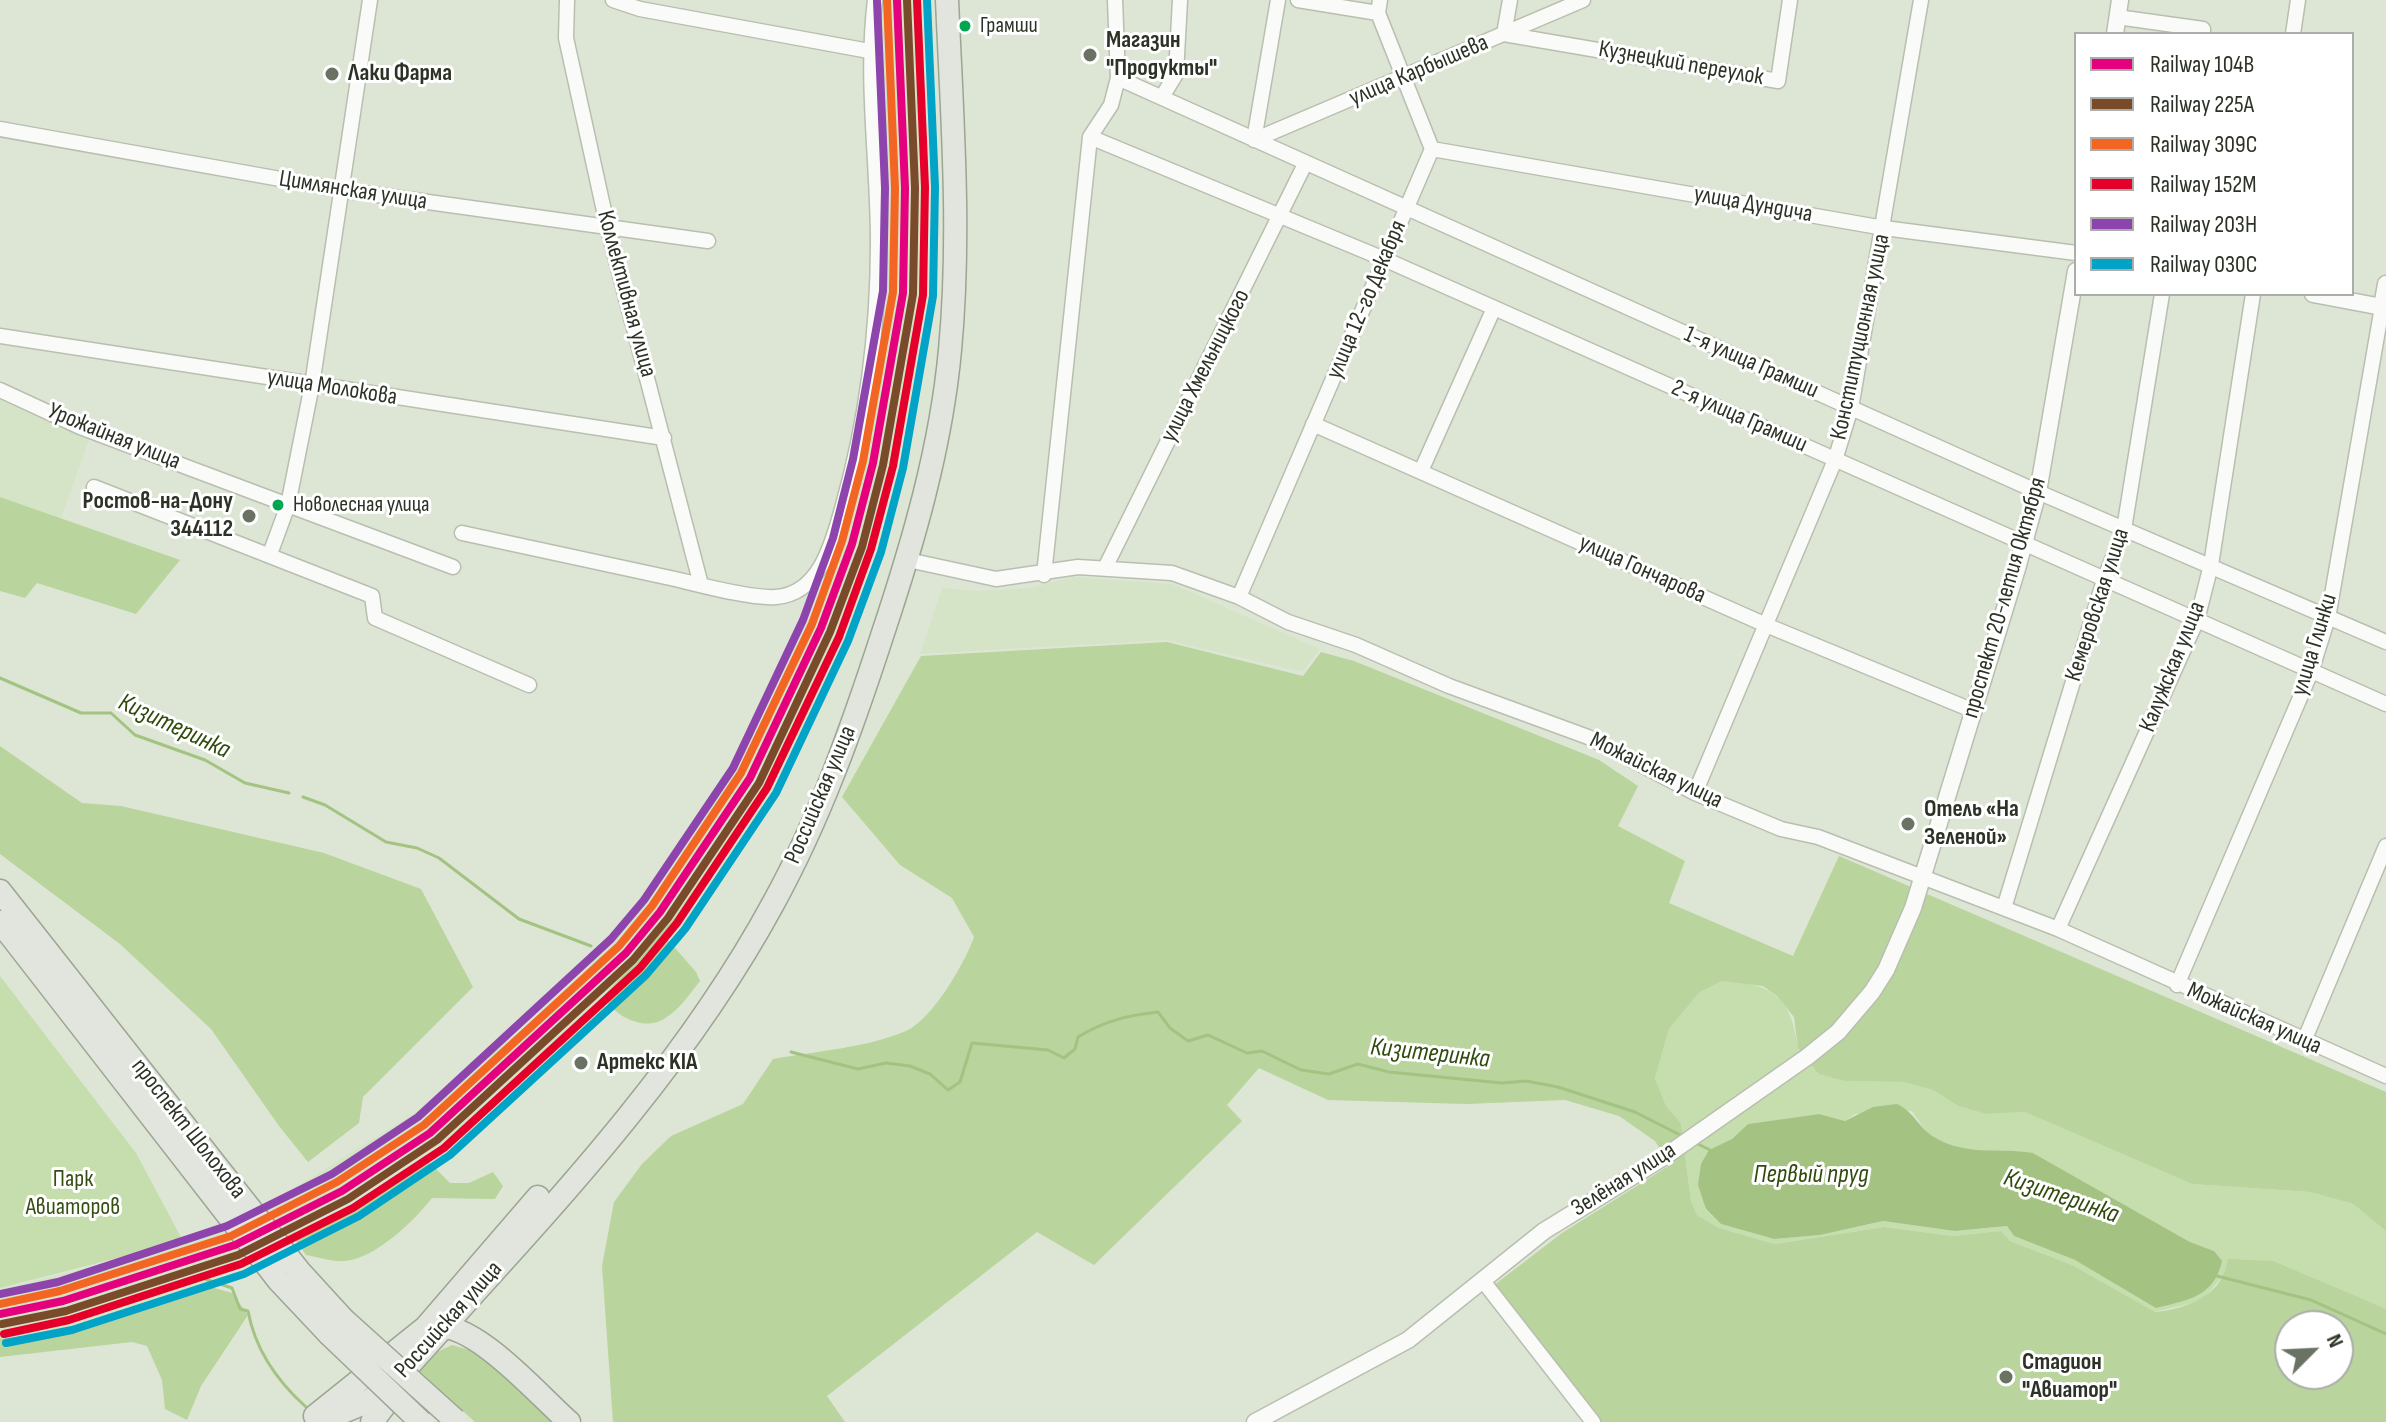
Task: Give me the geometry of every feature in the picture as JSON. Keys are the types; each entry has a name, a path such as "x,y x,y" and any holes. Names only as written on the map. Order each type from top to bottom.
{"main road":[{"name":"Российская улица","path":"319,1422 349,1416 393,1383 436,1326 612,1117 693,1012 765,898 819,785 898,557 931,416 940,348 945,220 935,0"},
{"name":"Российская улица","path":"305,1422 436,1326 477,1290 620,1124 686,1038 774,902 829,789 908,560 941,418 950,349 956,220 947,0"},
{"name":"проспект Шолохова","path":"0,891 218,1185"},
{"name":"проспект Шолохова","path":"0,922 288,1274 421,1422"},
{"path":"476,1339 471,1306 477,1290"},
{"path":"436,1326 476,1339 569,1422"},
{"name":"проспект Шолохова","path":"336,1327 456,1421"},
{"path":"372,1422 444,1340 457,1336 476,1339"},
{"path":"349,1416 377,1367"}],"street":[{"path":"270,554 288,505 312,385 370,0"},
{"name":"Коллективная улица","path":"567,0 566,38 608,229 701,585"},
{"path":"613,0 640,9 869,51"},
{"path":"462,533 701,585 776,597 797,591 822,566 856,458 877,314 875,115 869,51 875,0"},
{"path":"1044,575 1090,137 1111,105 1118,78 1115,0"},
{"path":"1162,97 1176,74 1180,0"},
{"path":"1254,140 1278,0"},
{"path":"1298,0 1379,7 1402,79 1432,149"},
{"path":"1504,34 1510,0"},
{"name":"улица Карбышева","path":"1254,140 1583,0"},
{"name":"Кузнецкий переулок","path":"1504,34 1778,81 1790,0"},
{"name":"Конституционная улица","path":"1695,793 1835,460 1851,408 1921,0"},
{"path":"2293,32 2298,0"},
{"path":"2115,32 2119,8 2203,29 2203,32"},
{"name":"1-я улица Грамши","path":"1118,78 2038,492 2386,642"},
{"name":"Цимлянская улица","path":"0,129 342,190 708,241"},
{"name":"2-я улица Грамши","path":"1090,137 1384,259 2386,704"},
{"name":"улица Дундича","path":"1432,149 1884,228 2074,253"},
{"name":"улица 12-го Декабря","path":"1239,597 1432,149"},
{"name":"улица Хмельницкого","path":"1105,568 1305,164"},
{"name":"проспект 20-летия Октября","path":"1922,876 2038,492 2074,283"},
{"name":"улица Глинки","path":"2177,985 2311,672 2328,618 2386,284"},
{"name":"Кемеровская улица","path":"2004,908 2104,580 2124,529 2162,296"},
{"name":"Калужская улица","path":"2058,929 2197,620 2211,565 2253,296"},
{"path":"2323,296 2384,308"},
{"path":"1421,471 1494,308"},
{"name":"улица Молокова","path":"0,336 664,438"},
{"name":"Урожайная улица","path":"0,390 80,427 453,567"},
{"name":"улица Гончарова","path":"1313,424 1766,625 1974,711"},
{"path":"94,487 372,596 375,618 529,685"},
{"name":"Можайская улица","path":"908,560 996,579 1044,575 1078,567 1172,573 1239,597 1288,622 1356,645 1449,686 1588,737 1695,793 1781,829 1818,837 2058,929 2177,985 2386,1076"},
{"path":"2304,1041 2386,846"},
{"name":"Зелёная улица","path":"1255,1422 1408,1340 1544,1231 1667,1155 1838,1032 1886,970 1922,876"},
{"path":"1483,1281 1593,1422"}],"shaded area":[{"path":"874,0 921,0 924,84 921,274 899,444 861,590 805,722 765,800 682,921 564,1052 440,1145 141,1325 0,1345 0,1289 133,1257 272,1202 416,1112 550,1008 657,891 746,756 816,603 843,511 882,269"},
{"path":"0,397 91,434 61,518 0,497"},
{"path":"0,497 180,560 136,614 37,583 25,598 0,591"},
{"path":"1072,577 1172,584 1320,649 1302,672 1167,640 920,654 942,588 978,591 1030,588"},
{"path":"1167,642 1303,676 1321,652 1354,661 1599,760 1638,786 1618,826 1685,861 1669,903 1793,956 1839,856 2386,1092 2386,1231 2353,1204 2310,1192 2192,1184 2025,1112 1986,1114 1958,1106 1933,1090 1903,1082 1845,1081 1819,1074 1798,1048 1794,1017 1777,996 1763,986 1722,981 1700,992 1669,1029 1655,1078 1666,1106 1681,1123 1691,1201 1697,1215 1719,1228 1775,1244 1884,1227 1953,1236 2001,1231 2010,1241 2072,1265 2155,1312 2202,1298 2219,1283 2228,1259 2273,1261 2386,1309 2386,1422 1592,1422 1489,1289 1562,1233 1670,1165 1655,1141 1619,1116 1565,1100 1466,1104 1328,1100 1259,1068 1227,1105 1242,1121 1094,1265 1037,1232 827,1396 845,1422 613,1422 602,1266 614,1202 642,1164 671,1136 743,1104 773,1059 891,1037 916,1025 937,1003 970,948 974,937 952,898 900,865 842,797 921,656"},
{"path":"0,746 82,803 121,806 324,853 421,889 473,987 363,1097 359,1123 308,1162 211,1029 120,944 0,854"},
{"path":"742,821 746,824 668,940 700,981 679,1007 664,1019 647,1024 630,1020 614,1010 603,997 675,917"},
{"path":"429,1162 450,1183 469,1183 493,1172 503,1186 495,1199 432,1198 393,1237 357,1258 340,1261 306,1255 295,1239"},
{"path":"211,1287 232,1293 248,1315 201,1386 187,1420 165,1409 162,1380 147,1346 132,1342 0,1357 0,1339 71,1330"},
{"path":"452,1345 476,1352 555,1422 475,1422 419,1371 437,1352"}],"green space":[{"name":"Парк Авиаторов","path":"0,976 136,1153 183,1241 0,1288"},
{"path":"1722,981 1740,982 1767,990 1784,1005 1790,1016 1798,1048 1845,1081 1903,1082 1933,1090 1958,1106 1986,1114 2025,1112 2192,1184 2310,1192 2353,1204 2386,1231 2386,1309 2348,1295 2226,1272 2202,1301 2154,1312 2072,1265 2010,1241 2001,1231 1953,1236 1884,1227 1775,1244 1719,1228 1697,1215 1691,1201 1681,1123 1666,1106 1655,1078 1669,1029 1700,992","holes":["1912,1111 1929,1134 1944,1143 1968,1150 2033,1153 2190,1242 2214,1251 2075,1260 2014,1236 2007,1226 1955,1231 1883,1221 1820,1235 1774,1239 1721,1224 1705,1209 1709,1150 1732,1139 1748,1124 1819,1114 1845,1121 1855,1114"]}],"water":[{"name":"Первый пруд","path":"1897,1104 1934,1137 1946,1143 1971,1149 2033,1153 2190,1242 2214,1251 2222,1261 2218,1273 2206,1290 2198,1295 2156,1308 2075,1260 2014,1236 2007,1226 1955,1231 1883,1221 1820,1235 1774,1239 1721,1224 1706,1209 1698,1185 1701,1164 1709,1150 1732,1139 1748,1124 1819,1114 1845,1121 1873,1107"}],"waterway":[{"name":"Кизитеринка","path":"0,678 81,713 111,713 135,735 205,760 245,783 289,793"},
{"name":"Кизитеринка","path":"303,797 325,805 386,842 417,848 439,858 519,919 591,946"},
{"name":"Кизитеринка","path":"791,1052 858,1069 886,1063 910,1066 930,1074 948,1090 960,1082 972,1043 1048,1050 1064,1058 1075,1049 1078,1037 1088,1031 1117,1020 1158,1012 1170,1028 1188,1041 1208,1035 1247,1053 1262,1051 1301,1070 1329,1074 1358,1064 1389,1072 1502,1083 1526,1081 1558,1087 1635,1112 1684,1137"},
{"path":"1694,1142 1712,1151"},
{"name":"Кизитеринка","path":"2217,1276 2311,1300 2386,1334"},
{"path":"205,1279 232,1288 240,1309 248,1311 256,1338 269,1364 306,1407"}],"rail line":[{"name":"309С","path":"0,1304 60,1291 231,1236 337,1182 424,1125 619,946 652,906 741,773 812,624 842,541 863,461 893,292 895,188 887,0"},
{"name":"104В","path":"0,1314 63,1301 235,1245 342,1191 430,1133 626,953 660,912 750,778 821,628 852,544 873,463 903,293 905,188 897,0"},
{"name":"225А","path":"2,1324 66,1311 238,1255 348,1199 437,1140 633,960 668,918 759,783 830,632 862,547 883,465 913,294 915,188 907,0"},
{"name":"152М","path":"4,1334 69,1320 241,1264 353,1208 444,1148 640,968 677,923 767,788 839,637 871,549 893,466 923,295 925,187 917,0"},
{"name":"030C","path":"6,1343 72,1330 244,1274 359,1216 450,1155 646,975 685,929 776,793 848,641 881,552 903,468 933,296 935,187 927,0"},
{"name":"203Н","path":"0,1294 58,1282 227,1226 332,1174 418,1117 611,939 644,900 733,768 803,620 833,538 853,459 883,291 885,188 877,1"}],"place":[{"name":"Грамши","path":"965,26"},
{"name":"Магазин \"Продукты\"","path":"1090,55"},
{"name":"Лаки Фарма","path":"332,74"},
{"name":"Новолесная улица","path":"278,505"},
{"name":"Ростов-на-Дону 344112","path":"249,516"},
{"name":"Отель «На Зеленой»","path":"1908,824"},
{"name":"Артекс KIA","path":"581,1063"},
{"name":"Стадион \"Авиатор\"","path":"2006,1377"}]}
